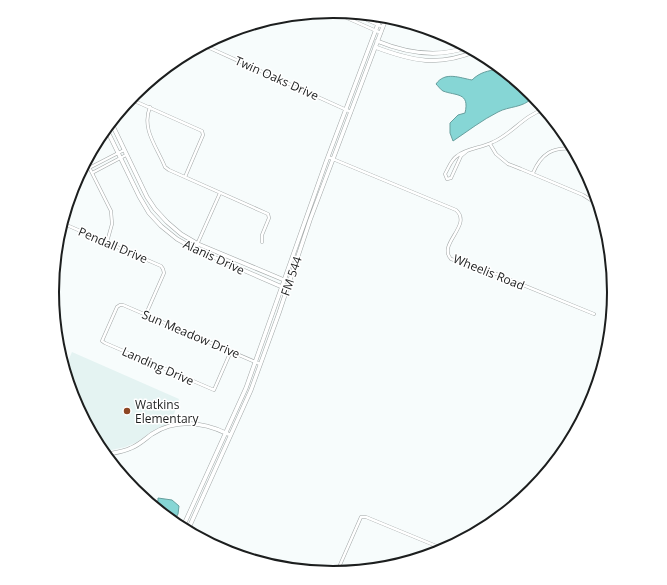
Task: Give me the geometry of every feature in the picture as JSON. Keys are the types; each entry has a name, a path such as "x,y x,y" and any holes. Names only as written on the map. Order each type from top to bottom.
{"main road":[{"name":"FM 544","path":"190,526 261,364 333,159 385,23"},
{"name":"FM 544","path":"185,523 226,433 256,362 283,280 378,24"},
{"path":"372,39 406,51 442,53 459,48"},
{"path":"370,46 409,59 433,60 457,58 469,54"},
{"path":"433,53 433,60"},
{"name":"Alanis Drive","path":"114,128 147,197 155,209 167,222 181,234 198,244 289,282"},
{"name":"Alanis Drive","path":"109,134 139,196 149,213 161,226 177,239 195,249 287,289"},
{"path":"111,453 133,448 159,430 175,424 192,423 205,425 231,435"}],"street":[{"path":"348,19 381,33"},
{"path":"368,20 384,27"},
{"name":"Twin Oaks Drive","path":"209,48 352,112"},
{"path":"136,101 202,130 203,135 185,177"},
{"path":"150,107 147,118 148,126 150,134 165,167 269,215 262,235 262,242"},
{"path":"467,151 461,156 451,178 447,179 445,175 452,160 459,154 467,151 490,144 501,138 539,111"},
{"path":"490,144 502,161 583,195 592,201"},
{"path":"533,174 536,165 548,153 556,149 567,149"},
{"path":"107,242 112,224 111,211 89,168 124,150"},
{"path":"92,173 126,155"},
{"name":"Wheelis Road","path":"328,157 457,211 460,214 460,221 448,247 448,254 451,259 489,272 594,314"},
{"path":"195,249 220,193"},
{"name":"Pendall Drive","path":"67,224 161,266 164,273 146,314"},
{"name":"Sun Meadow Drive","path":"102,341 117,307 120,304 261,364"},
{"name":"Landing Drive","path":"102,341 214,390 231,351"},
{"path":"339,567 361,517 366,516 438,546"}],"shaded area":[{"name":"Watkins Elementary","path":"72,352 179,399 171,423 152,431 137,442 125,447 109,450 87,414 68,362"}],"water":[{"path":"494,70 530,100 524,104 498,112 453,141 450,133 450,123 458,115 465,113 466,101 461,96 443,91 436,84 448,76 472,80 487,71"},
{"path":"158,498 172,500 179,506 176,517 156,502"}],"place":[{"name":"Watkins Elementary","path":"127,411"}]}
